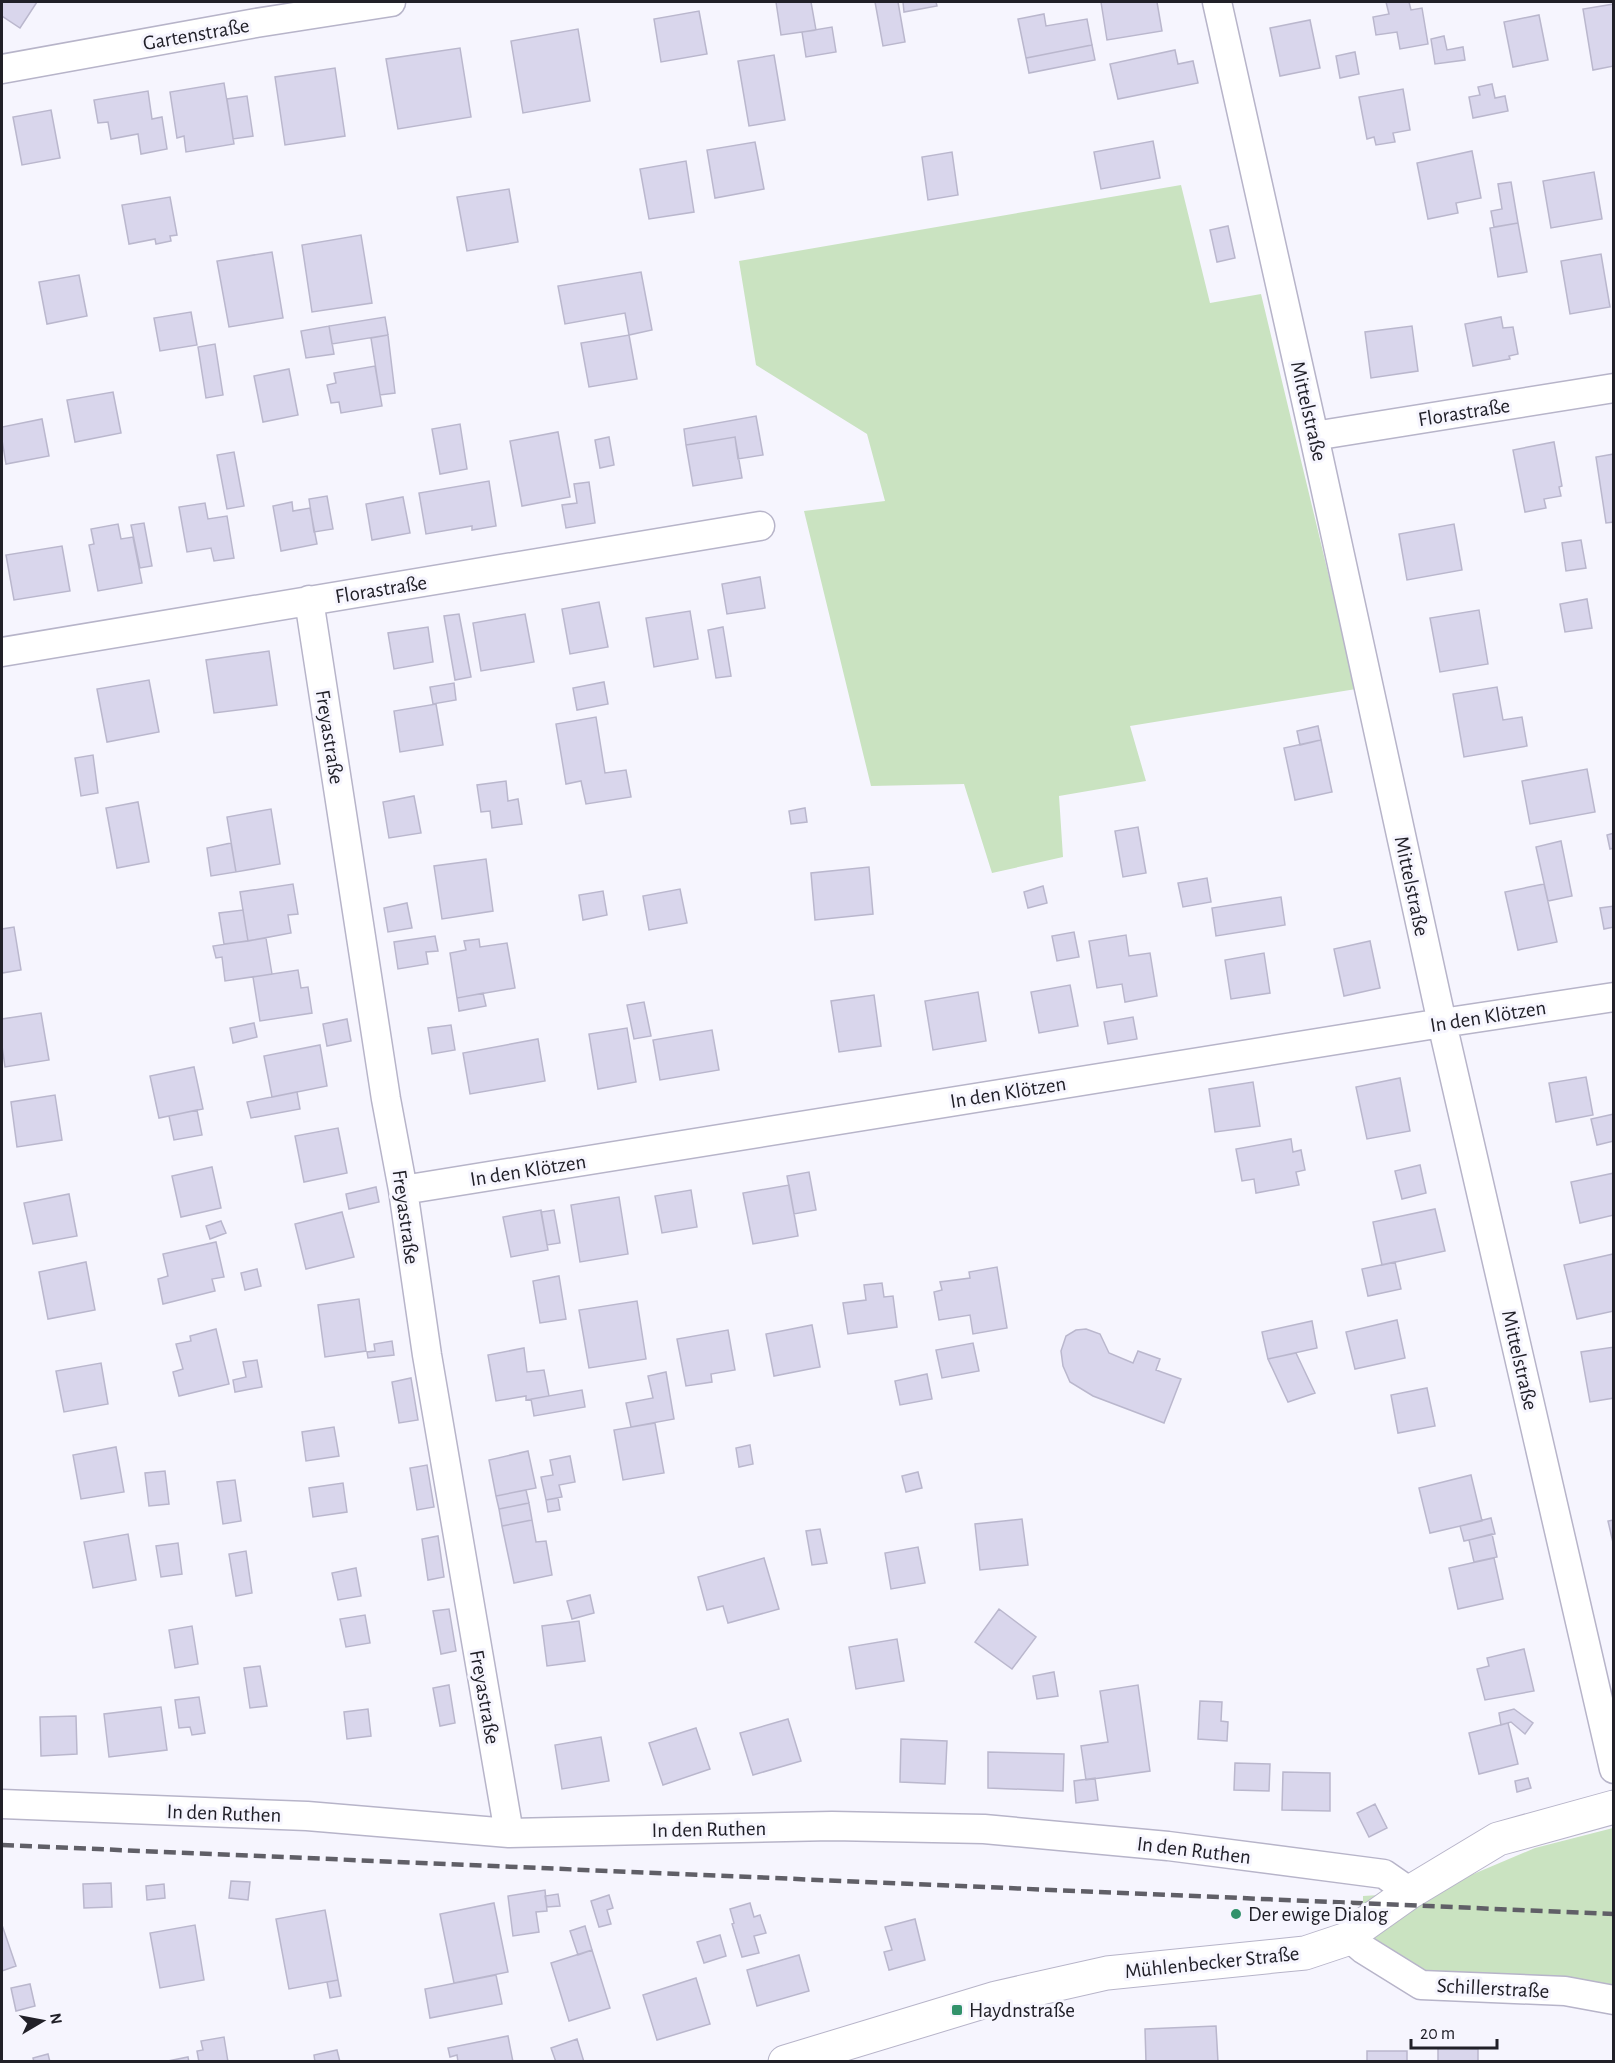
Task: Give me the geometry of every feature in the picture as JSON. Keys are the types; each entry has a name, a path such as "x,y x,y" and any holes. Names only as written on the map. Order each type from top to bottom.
{"main road":[{"name":"Mühlenbecker Straße","path":"785,2061 996,1998 1107,1973 1305,1953 1350,1938 1362,1926 1410,1892 1498,1839 1614,1807"}],"street":[{"name":"Gartenstraße","path":"2,69 256,23 391,2"},
{"name":"Mittelstraße","path":"1217,2 1442,1023 1614,1769"},
{"name":"Florastraße","path":"1314,436 1614,388"},
{"name":"Florastraße","path":"2,652 760,526"},
{"name":"Freyastraße","path":"309,600 386,1099 403,1190 425,1343 509,1833"},
{"name":"In den Klötzen","path":"403,1190 1614,997"},
{"name":"In den Ruthen","path":"2,1804 307,1816 509,1833 832,1826 984,1829 1168,1846 1384,1874 1410,1892"},
{"name":"Schillerstraße","path":"1350,1938 1363,1949 1421,1985 1565,1991 1614,2000"}],"green space":[{"path":"1181,185 1210,303 1261,294 1356,689 1130,726 1146,781 1059,796 1063,857 992,873 964,784 871,786 804,511 885,501 867,434 756,365 739,261"},
{"path":"1613,1828 1613,1994 1421,1985 1363,1949 1363,1896 1431,1892 1535,1848"}],"building":[{"path":"2,2 37,2 20,28 2,16"},
{"path":"776,2 811,2 816,30 781,35"},
{"path":"875,2 898,2 905,42 883,46"},
{"path":"903,2 936,2 937,6 904,12"},
{"path":"1101,2 1157,2 1162,31 1107,40"},
{"path":"1386,2 1409,2 1411,10 1422,8 1428,44 1400,49 1397,32 1376,35 1373,17 1389,14"},
{"path":"1614,4 1614,66 1593,70 1583,9"},
{"path":"699,11 707,54 661,62 654,19"},
{"path":"1044,14 1046,26 1087,19 1092,45 1026,58 1018,19"},
{"path":"1539,15 1548,60 1513,67 1504,22"},
{"path":"1310,20 1320,68 1280,76 1270,28"},
{"path":"832,27 836,52 806,57 802,32"},
{"path":"578,29 590,101 523,113 511,41"},
{"path":"1444,36 1447,50 1463,47 1465,60 1435,64 1431,39"},
{"path":"1092,45 1095,60 1029,73 1026,58"},
{"path":"460,48 471,117 398,129 386,59"},
{"path":"1175,50 1178,64 1193,61 1198,83 1118,99 1110,64"},
{"path":"1355,52 1359,74 1340,78 1336,56"},
{"path":"774,55 785,120 749,126 738,61"},
{"path":"335,68 345,136 285,145 275,77"},
{"path":"224,83 234,144 186,152 184,136 177,138 170,92"},
{"path":"1492,84 1495,98 1505,96 1508,111 1473,118 1469,97 1480,95 1478,87"},
{"path":"1403,89 1410,130 1393,133 1395,142 1376,145 1374,137 1367,139 1359,97"},
{"path":"148,91 152,119 162,117 167,149 141,154 138,134 111,139 108,122 98,123 94,100"},
{"path":"247,96 253,136 233,139 227,99"},
{"path":"51,110 60,158 22,165 13,117"},
{"path":"1153,141 1160,178 1101,189 1094,152"},
{"path":"755,142 764,189 715,198 707,150"},
{"path":"1472,151 1481,198 1456,203 1458,213 1428,219 1417,163"},
{"path":"952,152 958,195 928,200 922,157"},
{"path":"686,161 694,212 649,219 640,169"},
{"path":"1594,172 1602,219 1551,228 1543,181"},
{"path":"1511,182 1518,223 1494,227 1491,211 1502,209 1498,184"},
{"path":"509,189 518,242 467,251 457,197"},
{"path":"170,197 177,235 170,236 171,241 156,244 155,239 129,244 122,205"},
{"path":"1518,223 1527,272 1498,277 1490,228"},
{"path":"1228,226 1235,258 1217,262 1210,230"},
{"path":"361,235 372,303 312,312 302,245"},
{"path":"272,252 283,318 229,327 217,261"},
{"path":"1601,254 1610,307 1570,314 1561,261"},
{"path":"641,272 652,330 629,335 625,313 565,324 558,286"},
{"path":"79,275 87,316 47,324 39,282"},
{"path":"191,312 197,345 160,351 154,318"},
{"path":"385,317 388,335 332,344 329,326"},
{"path":"1501,317 1503,328 1513,327 1518,354 1509,356 1510,359 1473,366 1465,324"},
{"path":"329,326 334,354 306,358 301,331"},
{"path":"1412,326 1418,371 1371,378 1365,332"},
{"path":"388,335 395,393 380,395 371,338"},
{"path":"629,335 637,379 589,387 581,343"},
{"path":"215,344 223,395 206,398 198,347"},
{"path":"375,366 382,406 341,413 339,402 331,403 327,385 336,383 334,373"},
{"path":"289,369 298,415 263,422 254,376"},
{"path":"113,392 121,433 75,442 67,400"},
{"path":"756,416 763,455 738,459 735,437 686,445 684,429"},
{"path":"42,419 49,456 6,464 2,427"},
{"path":"460,424 467,469 440,474 432,429"},
{"path":"558,432 570,497 522,506 510,441"},
{"path":"609,437 614,465 600,468 595,440"},
{"path":"735,437 742,478 693,486 686,445"},
{"path":"1554,442 1562,486 1559,487 1561,496 1544,499 1546,508 1525,512 1513,450"},
{"path":"234,452 244,506 227,509 217,455"},
{"path":"1614,454 1614,522 1606,523 1596,457"},
{"path":"489,481 496,526 472,530 472,526 426,534 419,493"},
{"path":"589,482 595,523 566,528 562,505 577,503 574,484"},
{"path":"327,496 333,529 314,532 309,499"},
{"path":"403,497 410,533 372,540 366,504"},
{"path":"292,502 293,511 310,508 317,544 281,551 273,506"},
{"path":"205,503 208,519 227,516 234,558 214,561 211,548 187,552 179,507"},
{"path":"144,523 152,566 140,568 131,525"},
{"path":"118,524 121,539 133,537 142,583 98,591 89,545 94,544 91,529"},
{"path":"1454,524 1462,570 1407,580 1399,534"},
{"path":"1581,540 1586,568 1566,571 1562,543"},
{"path":"62,546 70,591 14,600 6,555"},
{"path":"760,577 765,608 727,614 722,584"},
{"path":"1587,599 1592,628 1565,632 1560,604"},
{"path":"599,602 608,647 570,654 562,609"},
{"path":"1479,610 1488,664 1440,672 1430,618"},
{"path":"690,611 698,659 654,667 646,618"},
{"path":"459,614 471,677 455,680 444,616"},
{"path":"525,614 534,662 481,671 473,623"},
{"path":"428,627 433,662 394,669 388,633"},
{"path":"723,627 731,676 716,678 708,630"},
{"path":"269,651 277,705 214,713 206,660"},
{"path":"149,680 159,732 107,742 97,689"},
{"path":"604,682 608,704 577,710 573,688"},
{"path":"454,683 456,700 433,704 430,687"},
{"path":"1497,687 1503,720 1522,717 1527,746 1464,757 1453,694"},
{"path":"436,704 443,745 400,752 394,711"},
{"path":"596,717 605,773 626,770 631,797 586,804 581,781 566,784 556,724"},
{"path":"1318,726 1321,740 1300,745 1297,731"},
{"path":"1321,740 1332,792 1295,800 1284,748"},
{"path":"93,755 98,793 81,796 75,758"},
{"path":"1587,769 1595,812 1530,824 1522,781"},
{"path":"506,781 508,801 518,799 522,824 492,828 490,811 481,812 477,785"},
{"path":"414,796 421,833 389,838 383,802"},
{"path":"138,802 149,862 117,868 106,808"},
{"path":"805,808 807,822 791,824 789,811"},
{"path":"271,809 280,864 236,872 227,817"},
{"path":"1138,827 1146,873 1123,877 1115,831"},
{"path":"1614,833 1614,848 1610,849 1607,835"},
{"path":"1561,841 1572,896 1548,901 1536,847"},
{"path":"231,843 236,872 211,876 207,848"},
{"path":"486,859 493,911 442,919 434,866"},
{"path":"869,867 873,914 815,920 811,873"},
{"path":"1207,878 1211,902 1183,907 1178,883"},
{"path":"293,884 298,914 288,915 291,933 248,941 240,892"},
{"path":"1544,884 1557,942 1518,950 1505,892"},
{"path":"1043,886 1047,903 1028,908 1024,892"},
{"path":"680,889 687,923 649,930 643,896"},
{"path":"603,891 607,915 583,920 579,895"},
{"path":"1281,897 1285,925 1216,936 1212,908"},
{"path":"407,903 412,928 388,932 384,908"},
{"path":"1614,906 1614,927 1604,929 1600,908"},
{"path":"243,910 248,941 224,944 219,913"},
{"path":"14,927 21,970 2,973 2,929"},
{"path":"1074,932 1079,957 1057,961 1052,936"},
{"path":"1126,935 1129,956 1150,953 1157,996 1125,1002 1122,984 1097,988 1089,941"},
{"path":"435,936 438,951 426,952 428,964 398,969 394,942"},
{"path":"266,938 272,974 225,981 222,957 216,958 213,946"},
{"path":"479,939 480,947 507,943 515,988 457,998 450,953 466,950 464,941"},
{"path":"1370,941 1380,988 1344,996 1334,949"},
{"path":"1264,953 1270,993 1231,999 1225,960"},
{"path":"298,970 301,988 308,987 312,1013 260,1021 253,977"},
{"path":"1070,985 1078,1026 1039,1033 1031,992"},
{"path":"978,992 986,1041 933,1050 925,1001"},
{"path":"483,993 486,1006 459,1011 457,998"},
{"path":"874,995 881,1046 839,1052 831,1001"},
{"path":"644,1002 651,1036 634,1039 627,1005"},
{"path":"41,1013 49,1060 5,1067 2,1019"},
{"path":"1133,1017 1137,1039 1108,1044 1104,1022"},
{"path":"347,1019 351,1041 327,1046 323,1024"},
{"path":"254,1023 257,1037 233,1043 230,1028"},
{"path":"451,1025 455,1050 432,1054 428,1028"},
{"path":"627,1028 636,1082 598,1089 589,1034"},
{"path":"712,1030 719,1070 660,1080 653,1040"},
{"path":"538,1039 545,1081 470,1094 463,1053"},
{"path":"320,1045 327,1086 272,1097 264,1056"},
{"path":"194,1067 203,1109 159,1118 150,1076"},
{"path":"1586,1077 1593,1115 1556,1122 1549,1083"},
{"path":"1400,1078 1410,1131 1367,1139 1356,1087"},
{"path":"1253,1082 1260,1126 1215,1132 1209,1089"},
{"path":"297,1092 300,1109 251,1118 247,1102"},
{"path":"55,1095 62,1140 17,1147 11,1102"},
{"path":"197,1110 202,1135 174,1140 169,1116"},
{"path":"1614,1114 1614,1141 1597,1145 1591,1119"},
{"path":"338,1128 347,1173 304,1182 295,1136"},
{"path":"1291,1139 1293,1152 1301,1150 1305,1170 1296,1172 1299,1185 1256,1193 1254,1179 1242,1181 1236,1149"},
{"path":"1420,1165 1426,1193 1402,1199 1395,1171"},
{"path":"212,1167 221,1208 181,1217 172,1176"},
{"path":"809,1172 816,1210 794,1214 787,1176"},
{"path":"1614,1173 1614,1215 1580,1223 1571,1182"},
{"path":"789,1185 798,1236 753,1244 743,1193"},
{"path":"376,1187 379,1202 349,1209 346,1194"},
{"path":"691,1190 697,1227 662,1233 655,1196"},
{"path":"69,1194 77,1236 33,1244 24,1203"},
{"path":"619,1197 628,1254 580,1262 571,1205"},
{"path":"1435,1209 1445,1251 1382,1265 1373,1222"},
{"path":"541,1210 548,1250 511,1257 503,1217"},
{"path":"554,1210 560,1243 547,1245 541,1212"},
{"path":"342,1212 354,1257 306,1269 295,1224"},
{"path":"221,1221 226,1233 210,1239 206,1226"},
{"path":"216,1242 224,1277 212,1279 215,1291 163,1304 158,1279 168,1276 163,1254"},
{"path":"1613,1254 1614,1311 1577,1319 1564,1265"},
{"path":"86,1262 95,1310 48,1319 39,1272"},
{"path":"1395,1262 1401,1289 1368,1296 1362,1269"},
{"path":"997,1267 1007,1328 973,1334 970,1315 939,1320 934,1292 942,1290 940,1282 970,1278 969,1272"},
{"path":"257,1269 261,1286 245,1290 241,1273"},
{"path":"559,1276 566,1319 540,1323 533,1281"},
{"path":"882,1283 884,1297 893,1296 897,1327 848,1334 843,1303 866,1300 864,1285"},
{"path":"359,1299 366,1351 325,1357 318,1305"},
{"path":"637,1301 646,1359 589,1368 579,1310"},
{"path":"1397,1320 1405,1358 1355,1369 1346,1332"},
{"path":"1312,1321 1317,1348 1268,1359 1262,1332"},
{"path":"812,1325 820,1367 774,1376 766,1334"},
{"path":"216,1329 229,1384 179,1396 173,1372 183,1369 176,1344 191,1341 190,1336"},
{"path":"1086,1329 1100,1334 1109,1353 1133,1363 1138,1351 1160,1359 1156,1370 1181,1379 1164,1423 1093,1396 1070,1382 1063,1366 1061,1351 1066,1336 1076,1330"},
{"path":"728,1330 735,1370 711,1374 712,1382 686,1386 677,1339"},
{"path":"392,1341 394,1355 368,1358 367,1352 375,1351 374,1344"},
{"path":"973,1343 979,1371 942,1378 936,1350"},
{"path":"1614,1347 1614,1398 1590,1402 1581,1352"},
{"path":"524,1348 527,1372 544,1370 549,1396 526,1400 526,1396 496,1401 488,1355"},
{"path":"1296,1353 1315,1393 1288,1402 1268,1359"},
{"path":"257,1360 262,1387 235,1392 233,1380 246,1377 243,1362"},
{"path":"101,1363 108,1404 64,1412 56,1371"},
{"path":"666,1372 674,1419 631,1427 626,1403 653,1398 648,1376"},
{"path":"927,1374 932,1399 900,1405 895,1381"},
{"path":"411,1378 418,1420 399,1423 392,1382"},
{"path":"1427,1388 1435,1426 1398,1433 1391,1395"},
{"path":"582,1390 585,1407 534,1416 531,1399"},
{"path":"655,1423 664,1473 623,1480 614,1430"},
{"path":"334,1427 339,1456 306,1461 302,1432"},
{"path":"750,1445 753,1464 739,1467 736,1448"},
{"path":"116,1447 124,1492 81,1499 73,1455"},
{"path":"528,1451 536,1488 496,1496 489,1460"},
{"path":"570,1456 575,1482 559,1485 562,1497 546,1500 541,1477 553,1475 550,1460"},
{"path":"427,1465 434,1507 417,1510 410,1468"},
{"path":"165,1471 169,1504 149,1506 145,1473"},
{"path":"918,1472 922,1488 906,1492 902,1476"},
{"path":"1471,1475 1482,1521 1430,1533 1419,1488"},
{"path":"235,1480 241,1521 223,1524 217,1482"},
{"path":"343,1483 347,1512 313,1517 309,1488"},
{"path":"526,1490 529,1503 499,1509 496,1496"},
{"path":"558,1498 560,1510 548,1512 546,1500"},
{"path":"529,1503 532,1520 502,1526 499,1509"},
{"path":"1491,1518 1495,1534 1464,1541 1460,1526"},
{"path":"1022,1519 1028,1565 980,1570 975,1524"},
{"path":"532,1520 536,1542 546,1541 552,1575 514,1583 502,1526"},
{"path":"1614,1520 1614,1547 1608,1521"},
{"path":"820,1529 827,1563 812,1565 806,1531"},
{"path":"128,1534 136,1580 93,1588 84,1542"},
{"path":"1492,1534 1497,1557 1474,1562 1469,1540"},
{"path":"438,1536 444,1577 428,1580 422,1539"},
{"path":"178,1543 182,1574 161,1577 156,1546"},
{"path":"918,1547 925,1583 891,1589 885,1553"},
{"path":"246,1551 252,1593 236,1596 229,1554"},
{"path":"764,1558 779,1609 728,1623 723,1606 707,1610 698,1577"},
{"path":"1494,1558 1503,1599 1458,1609 1449,1568"},
{"path":"356,1568 361,1596 338,1600 332,1573"},
{"path":"590,1595 594,1613 572,1619 567,1601"},
{"path":"449,1609 456,1651 441,1654 433,1611"},
{"path":"999,1609 1036,1637 1012,1669 975,1642"},
{"path":"365,1615 370,1643 346,1647 340,1619"},
{"path":"579,1621 585,1661 547,1666 542,1626"},
{"path":"192,1626 198,1664 175,1668 169,1630"},
{"path":"897,1639 904,1681 856,1689 849,1647"},
{"path":"1524,1649 1534,1691 1485,1700 1477,1669 1489,1666 1487,1658"},
{"path":"260,1666 267,1706 250,1708 244,1668"},
{"path":"1054,1672 1058,1696 1037,1699 1033,1676"},
{"path":"449,1685 455,1723 440,1726 433,1688"},
{"path":"1138,1685 1150,1771 1086,1780 1081,1746 1108,1742 1100,1691"},
{"path":"199,1697 205,1733 192,1735 190,1727 179,1728 175,1700"},
{"path":"1200,1701 1222,1702 1221,1721 1228,1722 1227,1741 1198,1739"},
{"path":"161,1707 167,1750 109,1757 104,1714"},
{"path":"368,1709 371,1736 347,1739 344,1712"},
{"path":"1514,1709 1533,1723 1525,1734 1511,1722 1501,1725 1499,1713"},
{"path":"76,1716 77,1754 41,1756 40,1717"},
{"path":"788,1719 801,1761 753,1775 740,1733"},
{"path":"1508,1723 1518,1764 1479,1774 1469,1733"},
{"path":"696,1728 710,1769 663,1785 649,1743"},
{"path":"601,1737 609,1781 562,1789 555,1745"},
{"path":"901,1739 947,1741 945,1784 900,1782"},
{"path":"988,1752 1064,1754 1063,1791 988,1788"},
{"path":"1235,1763 1270,1764 1269,1791 1234,1790"},
{"path":"1283,1772 1330,1773 1330,1811 1282,1810"},
{"path":"1095,1778 1098,1800 1076,1803 1074,1781"},
{"path":"1528,1778 1531,1788 1517,1792 1515,1781"},
{"path":"1375,1804 1387,1828 1369,1837 1357,1813"},
{"path":"231,1881 250,1882 248,1900 229,1898"},
{"path":"111,1883 112,1907 84,1908 83,1884"},
{"path":"164,1884 165,1898 147,1900 146,1886"},
{"path":"545,1890 547,1911 536,1912 539,1932 513,1936 508,1896"},
{"path":"558,1894 560,1906 547,1907 545,1896"},
{"path":"609,1895 613,1908 607,1910 611,1924 599,1927 591,1901"},
{"path":"494,1903 508,1972 454,1983 440,1914"},
{"path":"750,1903 754,1917 760,1915 766,1933 754,1936 759,1953 742,1957 730,1909"},
{"path":"325,1910 338,1980 289,1989 276,1919"},
{"path":"915,1919 925,1960 889,1970 884,1952 892,1950 885,1927"},
{"path":"2,1925 16,1966 2,1971"},
{"path":"195,1925 204,1980 160,1988 150,1933"},
{"path":"585,1926 592,1950 578,1955 570,1931"},
{"path":"720,1935 726,1956 704,1963 697,1942"},
{"path":"592,1950 610,2008 569,2021 551,1963"},
{"path":"799,1955 809,1991 757,2006 747,1970"},
{"path":"496,1975 502,2004 430,2018 425,1989"},
{"path":"696,1978 710,2024 657,2040 643,1995"},
{"path":"338,1980 341,1996 330,1998 327,1982"},
{"path":"30,1984 35,2006 16,2011 11,1988"},
{"path":"1216,2026 1218,2062 1146,2062 1145,2029"},
{"path":"508,2036 513,2062 458,2062 457,2055 450,2057 448,2048"},
{"path":"224,2037 228,2062 199,2062 197,2051 203,2050 201,2041"},
{"path":"577,2039 584,2062 556,2062 551,2048"},
{"path":"1438,2048 1478,2049 1478,2062 1438,2062"},
{"path":"337,2050 340,2062 315,2062 314,2055"},
{"path":"1367,2051 1407,2051 1407,2062 1367,2062"},
{"path":"48,2054 50,2062 34,2062 33,2058"},
{"path":"188,2057 189,2062 163,2062"}],"railway":[{"path":"2,1845 1614,1914"}],"place":[{"name":"Der ewige Dialog","path":"1236,1914"},
{"name":"Haydnstraße","path":"957,2010"}]}
